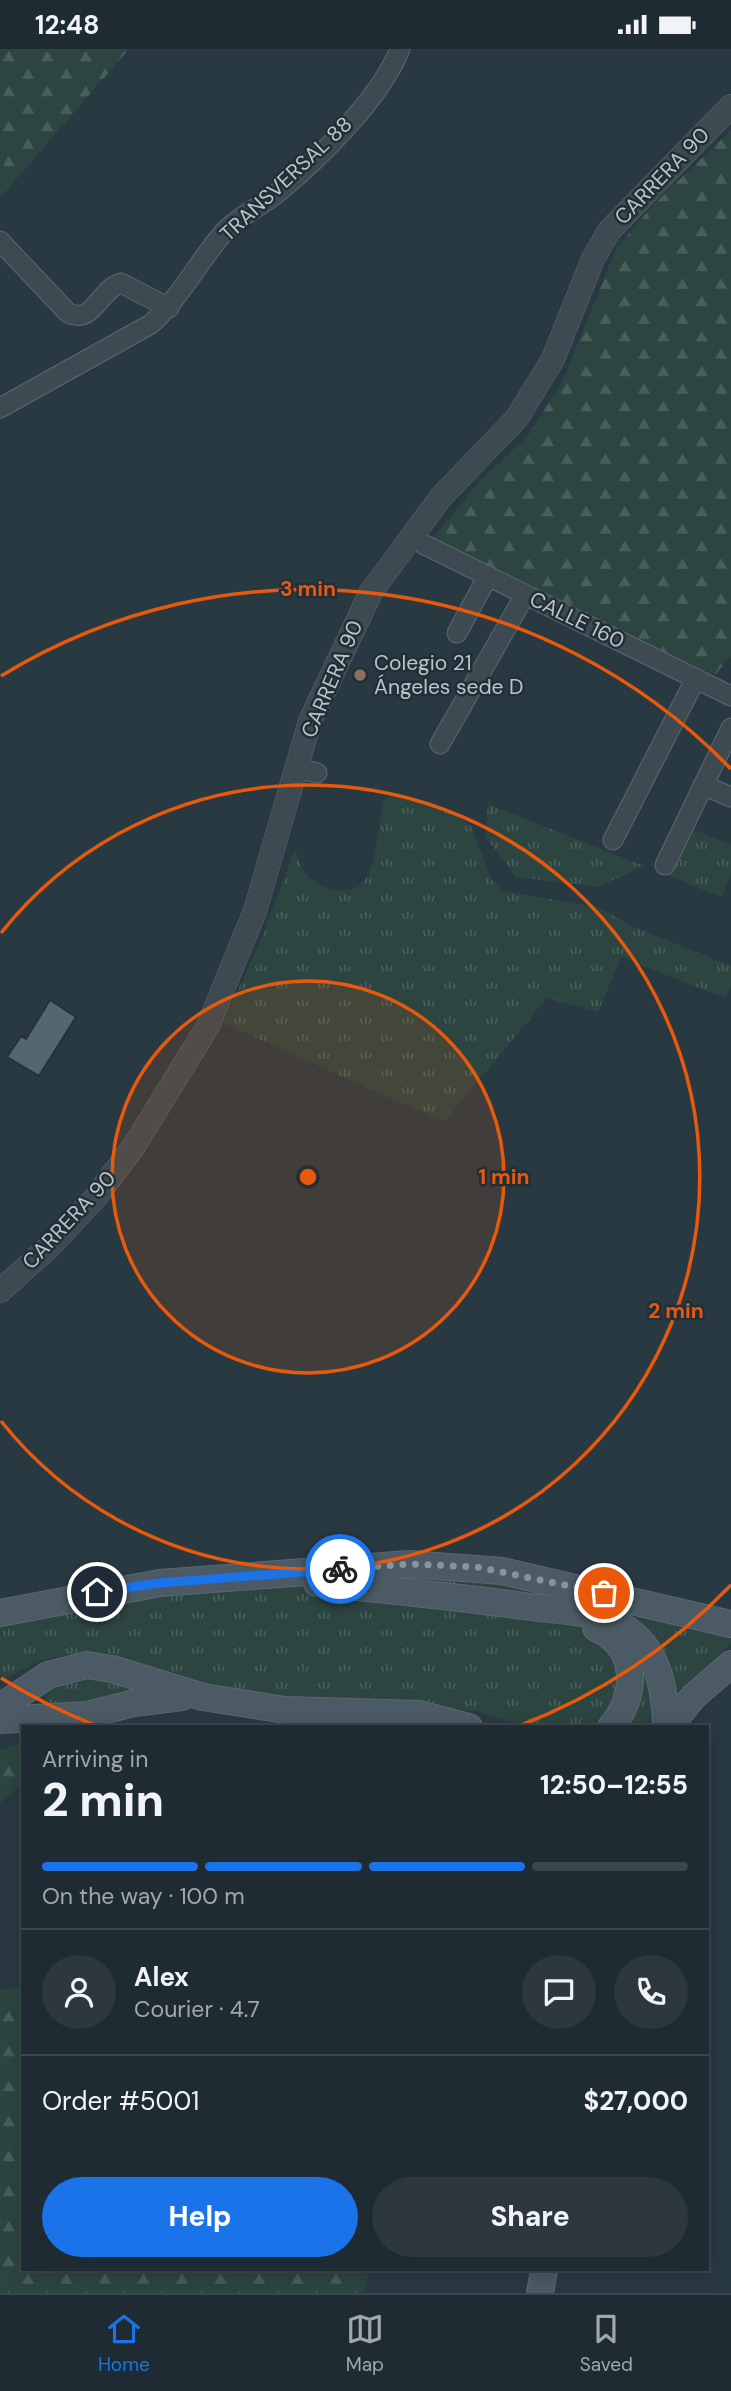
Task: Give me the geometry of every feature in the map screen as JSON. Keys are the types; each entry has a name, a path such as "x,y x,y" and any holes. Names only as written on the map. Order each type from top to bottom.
{"main road":[{"path":"0,1613 97,1592 242,1575 410,1564 477,1567 660,1605 731,1624"},
{"path":"242,1575 496,1602 580,1614 614,1622 630,1631 656,1665 664,1692 667,1725"},
{"path":"496,1602 585,1624 613,1638 627,1659 630,1690 627,1704 612,1725"},
{"path":"669,1725 693,1697 731,1664"},
{"path":"0,1707 48,1675 88,1665 112,1669 203,1697 285,1710 419,1714 461,1725"},
{"path":"0,1720 87,1715 147,1701 203,1697"},
{"path":"540,2293 544,2271"}],"street":[{"name":"TRANSVERSAL 88","path":"0,408 151,324 169,308 224,233 280,191 354,118 390,74 400,49"},
{"name":"CARRERA 90","path":"0,1291 50,1247 96,1197 134,1146 208,1026 255,911 307,771 310,721 371,592 441,497 517,418 553,359 593,259 609,231 626,210 731,106"},
{"path":"0,241 68,313 76,317 87,315 111,286 121,283 169,308"},
{"name":"CALLE 160","path":"423,544 731,696"},
{"path":"457,633 488,576"},
{"path":"440,744 525,595"},
{"path":"613,840 696,678"},
{"path":"665,865 731,728"},
{"path":"703,785 731,797"}],"green space":[{"path":"0,49 129,49 0,198"},
{"path":"731,130 731,656 715,675 430,542 478,483 528,436 564,378 616,249 654,204"},
{"path":"398,793 458,816 471,826 491,879 503,891 600,908 634,927 731,966 731,986 725,998 621,957 598,1012 547,998 444,1122 223,1023 262,937 295,849 303,868 315,882 328,888 346,891 359,886 373,862 385,799"},
{"path":"488,804 644,866 598,887 516,877 485,836"},
{"path":"687,827 731,845 731,874 721,897 667,875"},
{"path":"353,1576 483,1578 731,1626 731,1644 675,1694 671,1668 654,1643 572,1603 491,1588"},
{"path":"225,1585 301,1586 554,1619 603,1637 625,1683 603,1720 594,1725 520,1725 478,1712 404,1701 307,1704 215,1690 87,1652 42,1660 0,1681 0,1618"},
{"path":"646,1658 654,1700 648,1725 626,1725 642,1689 641,1663"},
{"path":"75,1675 115,1678 136,1690 50,1710 46,1704 46,1696 54,1687"},
{"path":"21,1743 21,1785 0,1803 0,1751"},
{"path":"21,1985 21,2271 370,2271 363,2293 0,2293 0,1990"}],"building":[{"path":"50,1000 76,1017 39,1076 7,1057 21,1036 26,1039"}],"way so far":[{"path":"340,1569 410,1564 477,1567 604,1593"}],"place":[{"name":"Colegio 21 Ángeles sede D","path":"360,675"}],"route":[{"path":"97,1592 242,1575 340,1569"}]}
